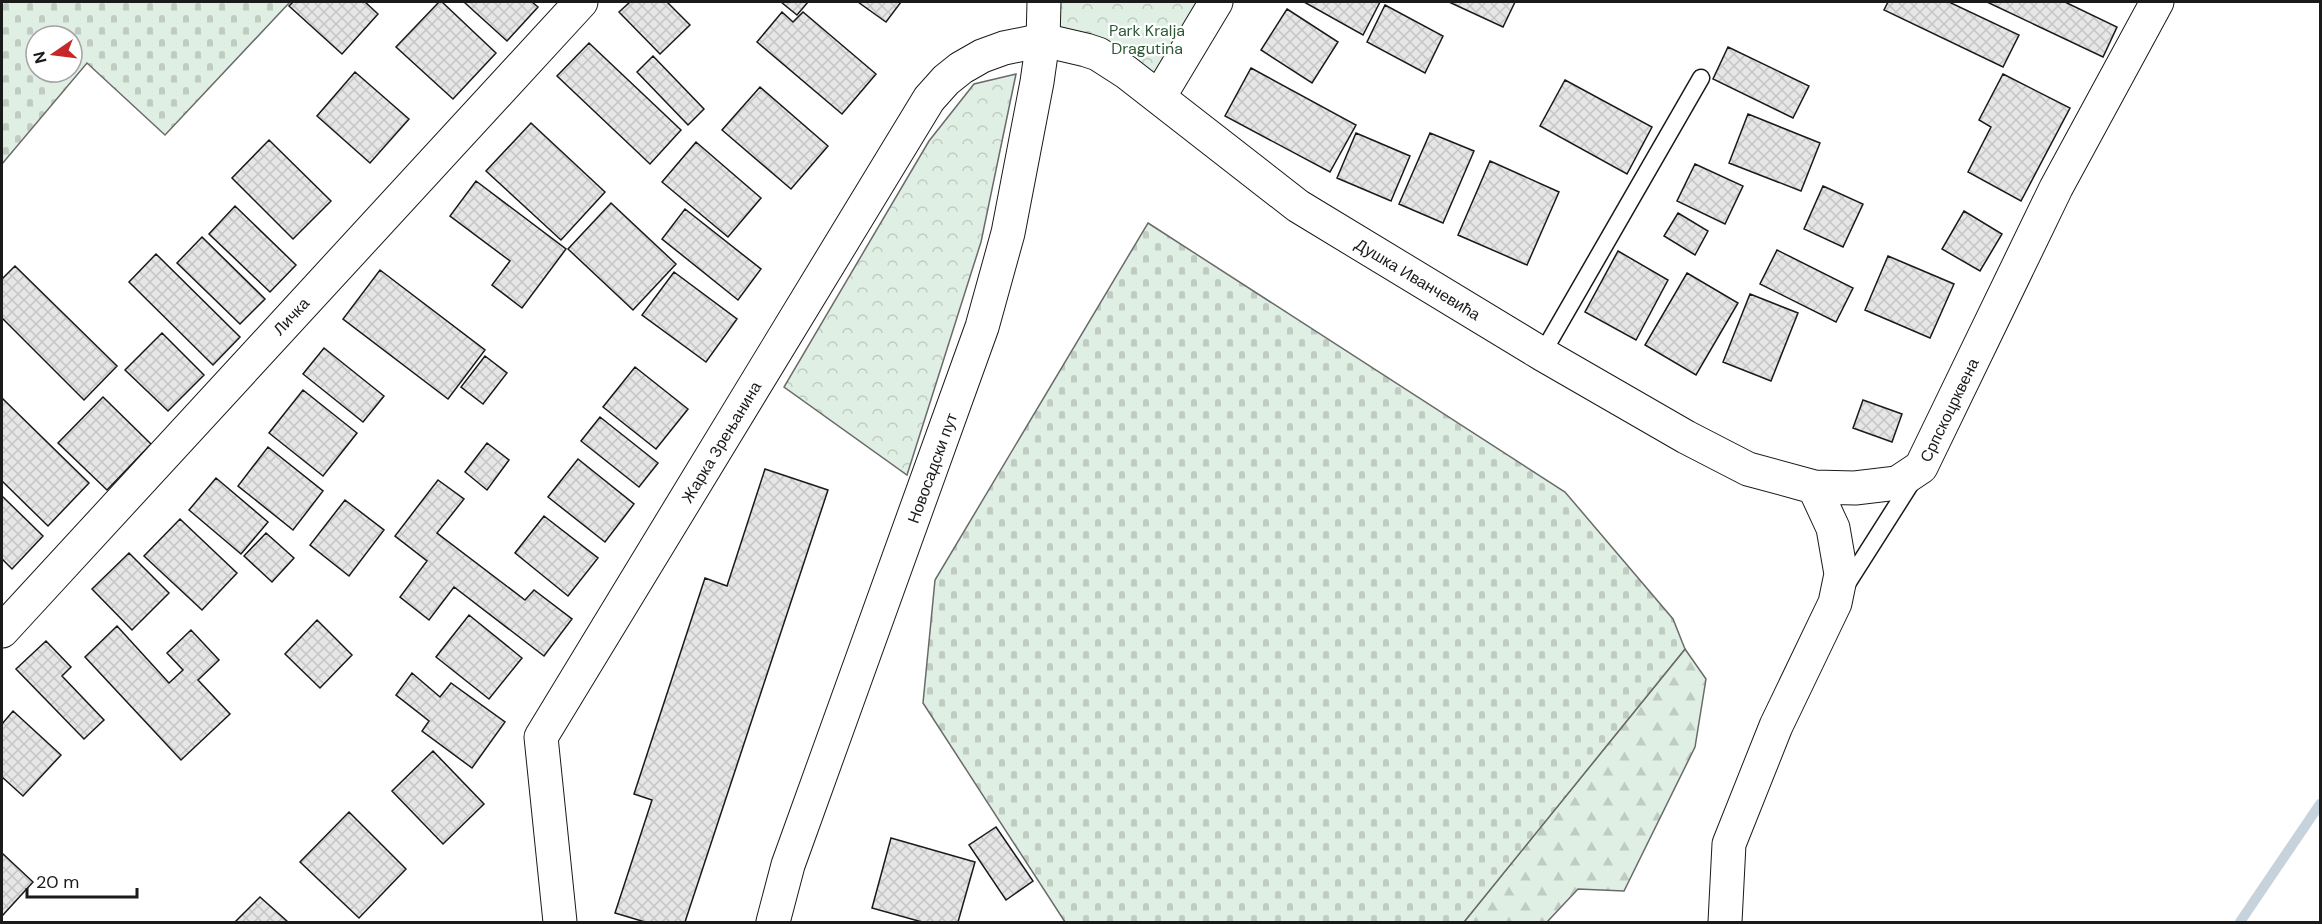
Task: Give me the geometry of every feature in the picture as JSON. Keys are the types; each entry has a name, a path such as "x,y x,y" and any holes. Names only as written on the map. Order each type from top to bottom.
{"street":[{"name":"Личка","path":"2,631 581,2"},
{"name":"Новосадски пут","path":"773,922 788,865 982,327 1008,233 1037,82 1043,40 1044,2"},
{"path":"1160,97 1216,2"},
{"name":"Српскоцрквена","path":"1814,487 1855,488 1897,483 1921,467 2056,188 2157,2"},
{"name":"Душка Иванчевића","path":"1043,40 1098,54 1160,97 1298,206 1542,354 1686,437 1748,469 1814,487"},
{"name":"Жарка Зрењанина","path":"560,922 541,737 929,99 946,80 982,56 1004,48 1043,40"},
{"path":"1725,922 1729,844 1776,726 1834,603 1841,574 1833,528 1814,487"}],"lane":[{"path":"1542,354 1701,78"},
{"path":"1834,603 1921,467"}],"green space":[{"path":"2,2 290,2 165,135 87,63 84,67 84,24 24,24 24,84 69,84 2,164"},
{"name":"Park Kralja Dragutina","path":"1043,2 1216,2 1159,97 1043,40"},
{"path":"1016,74 981,242 907,475 784,387 929,141 974,84"},
{"path":"1148,223 1565,492 1673,619 1685,649 1464,922 1065,922 923,703 935,580"},
{"path":"1685,649 1706,679 1695,747 1624,891 1578,889 1547,922 1464,922"}],"building":[{"path":"293,2 365,2 378,14 342,54 289,6"},
{"path":"439,2 442,2 496,53 453,99 396,47"},
{"path":"464,2 532,2 538,7 507,41"},
{"path":"630,2 667,2 690,25 660,54 619,12"},
{"path":"781,2 808,2 797,15"},
{"path":"858,2 901,2 886,22"},
{"path":"1304,2 1380,2 1363,35"},
{"path":"1449,2 1515,2 1503,27"},
{"path":"1888,2 1949,2 2019,35 2003,67 1884,10"},
{"path":"1987,2 2065,2 2117,27 2103,57"},
{"path":"1385,5 1443,36 1425,73 1367,42"},
{"path":"1287,9 1338,42 1312,83 1261,50"},
{"path":"782,12 793,22 803,12 876,74 842,114 757,42"},
{"path":"589,43 681,130 650,164 557,76"},
{"path":"1728,47 1809,86 1793,118 1713,79"},
{"path":"653,56 704,109 688,125 637,72"},
{"path":"1251,68 1356,125 1330,172 1225,116"},
{"path":"355,72 409,119 370,163 317,116"},
{"path":"2003,74 2070,108 2021,201 1968,172 1991,127 1979,120"},
{"path":"1565,80 1652,127 1627,174 1540,126"},
{"path":"760,87 828,146 791,189 722,130"},
{"path":"1748,114 1820,143 1801,191 1729,163"},
{"path":"531,123 605,192 561,240 486,171"},
{"path":"1356,133 1410,156 1391,201 1337,178"},
{"path":"1430,133 1474,151 1443,223 1399,204"},
{"path":"269,140 331,201 293,239 232,178"},
{"path":"696,142 761,198 728,237 662,182"},
{"path":"1490,161 1559,192 1527,265 1458,235"},
{"path":"1695,164 1743,186 1725,224 1677,201"},
{"path":"476,181 566,249 522,308 492,285 510,261 450,216"},
{"path":"1823,186 1863,204 1843,247 1804,229"},
{"path":"611,203 676,264 633,310 568,249"},
{"path":"235,206 296,265 270,292 209,234"},
{"path":"685,209 761,269 738,300 662,239"},
{"path":"1964,211 2002,234 1980,271 1942,249"},
{"path":"1678,213 1708,231 1695,255 1664,236"},
{"path":"202,237 265,299 240,324 177,263"},
{"path":"1777,250 1853,288 1836,322 1760,284"},
{"path":"1618,251 1668,280 1636,340 1585,312"},
{"path":"156,254 240,337 213,365 129,282"},
{"path":"1888,256 1954,284 1930,338 1865,310"},
{"path":"15,266 117,366 84,400 2,318 2,279"},
{"path":"380,270 485,350 448,399 343,319"},
{"path":"674,272 737,319 706,362 642,315"},
{"path":"1687,273 1738,303 1696,375 1645,345"},
{"path":"1750,294 1798,313 1771,381 1723,362"},
{"path":"162,333 204,375 168,411 125,370"},
{"path":"324,348 384,396 363,422 303,374"},
{"path":"485,356 507,373 483,404 461,387"},
{"path":"635,367 688,409 656,449 603,407"},
{"path":"303,390 357,433 323,476 269,433"},
{"path":"103,397 151,444 107,490 58,443"},
{"path":"2,398 89,483 48,526 2,481"},
{"path":"1863,400 1902,414 1892,442 1853,428"},
{"path":"600,417 658,463 639,487 581,441"},
{"path":"487,443 509,460 487,490 465,472"},
{"path":"268,447 323,491 293,530 238,486"},
{"path":"578,459 634,504 605,542 548,497"},
{"path":"765,469 828,490 685,922 645,922 615,913 652,800 634,794 705,578 727,586"},
{"path":"216,478 268,522 241,554 189,510"},
{"path":"438,480 464,499 437,533 525,600 534,590 572,619 544,656 454,587 429,620 400,597 427,561 395,536"},
{"path":"2,496 43,536 12,569 2,559"},
{"path":"345,500 384,530 349,576 310,545"},
{"path":"544,516 598,558 568,596 515,553"},
{"path":"180,519 237,573 202,610 144,556"},
{"path":"266,533 294,558 272,582 244,556"},
{"path":"129,553 169,593 132,630 92,589"},
{"path":"469,615 522,658 489,699 436,657"},
{"path":"317,620 352,655 320,688 285,654"},
{"path":"117,626 169,683 183,670 167,653 191,630 219,660 198,680 230,714 181,760 85,657"},
{"path":"46,641 71,667 62,676 104,720 84,739 16,669"},
{"path":"412,673 440,697 451,683 505,722 472,768 422,731 429,721 396,695"},
{"path":"13,711 61,755 23,796 2,777 2,724"},
{"path":"433,751 484,804 443,844 392,791"},
{"path":"349,812 406,869 359,918 300,862"},
{"path":"996,827 1033,881 1006,900 969,845"},
{"path":"891,838 975,862 958,922 922,922 872,908"},
{"path":"2,853 33,882 2,916"},
{"path":"260,897 288,922 235,922"}],"waterway":[{"path":"2240,922 2320,804"}]}
